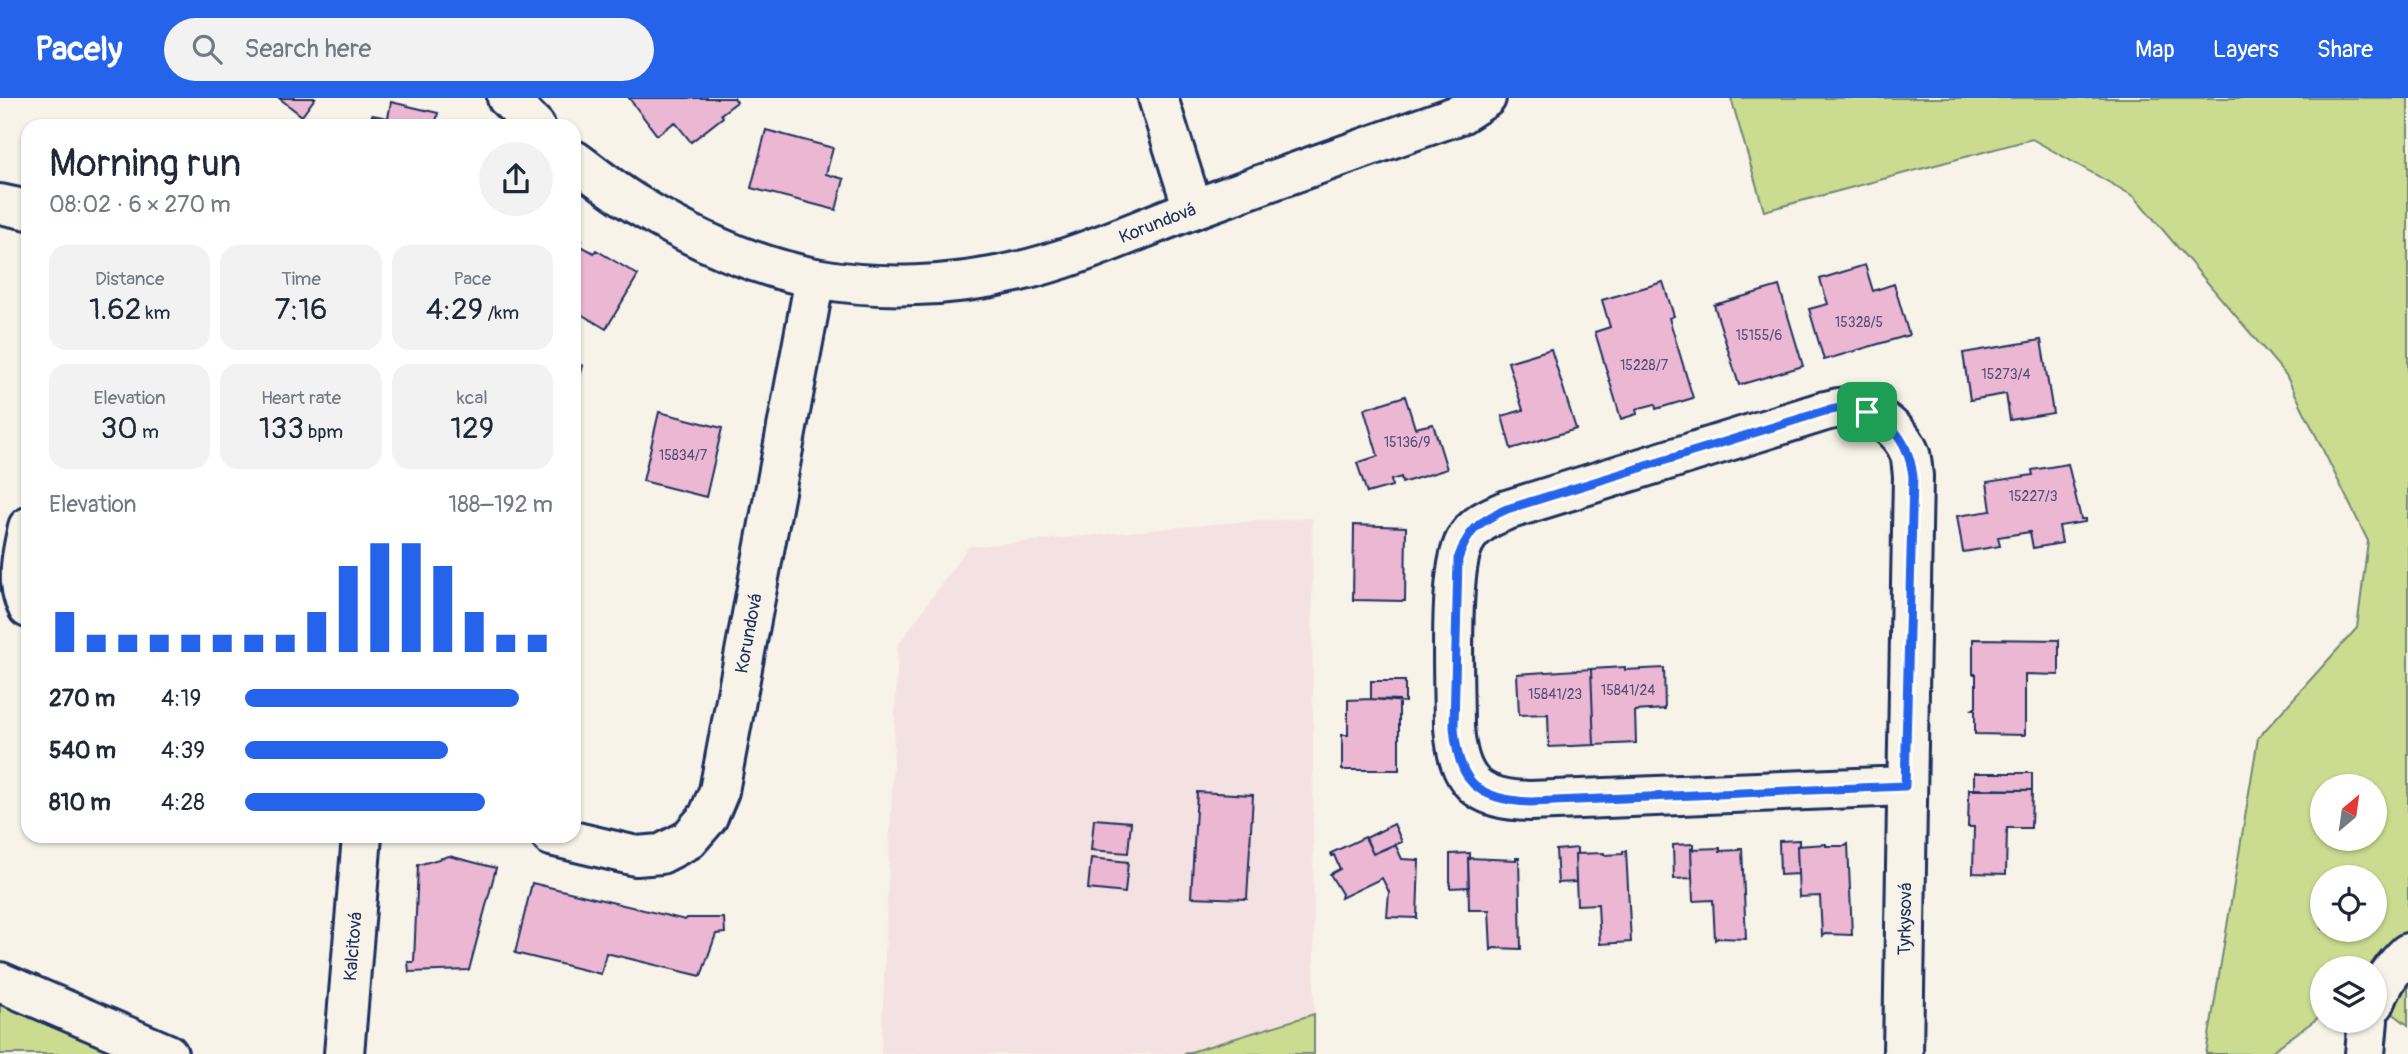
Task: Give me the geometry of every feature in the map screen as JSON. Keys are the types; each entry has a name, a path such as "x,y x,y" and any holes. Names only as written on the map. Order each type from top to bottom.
{"street":[{"path":"1158,98 1193,209"},
{"name":"Korundová","path":"581,165 638,206 701,238 761,263 816,278 875,285 946,282 1016,272 1088,250 1193,209 1461,114 1486,98"},
{"path":"0,204 21,208"},
{"name":"Korundová","path":"581,843 636,856 661,853 688,839 708,817 719,791 816,278"},
{"name":"Tyrkysová","path":"1903,1054 1905,786 1913,476 1910,456 1902,438 1886,423 1867,412 1847,407 1825,411 1507,509 1487,518 1473,529 1464,542 1458,559 1455,588 1455,750 1462,768 1474,786 1491,796 1508,801 1531,802 1905,786"},
{"name":"Kalcitová","path":"344,1054 361,843"},
{"path":"2387,979 2408,953"},
{"path":"0,982 168,1054"},
{"path":"2365,1054 2367,1033"}],"shaded area":[{"path":"1312,518 1314,1014 1184,1054 881,1054 898,645 968,547 1226,523"}],"green space":[{"path":"1731,98 2408,98 2408,934 2386,956 2310,956 2310,1024 2268,1054 2206,1054 2258,738 2357,628 2368,541 2286,375 2135,197 2032,139 1764,211"},
{"path":"2408,975 2408,1025 2391,1012 2396,990"},
{"path":"0,999 142,1054 0,1054"},
{"path":"1314,1014 1314,1054 1184,1054"}],"building":[{"path":"279,98 315,98 302,116"},
{"path":"629,98 734,98 737,102 721,114 723,117 691,142 675,122 657,135"},
{"path":"391,102 438,113 437,119 371,119 372,115 388,118"},
{"path":"766,130 833,148 826,174 844,179 836,210 751,188"},
{"path":"581,246 594,253 596,250 638,275 606,329 581,314"},
{"path":"1865,265 1873,291 1894,284 1909,335 1824,360 1809,309 1828,304 1820,279"},
{"path":"1663,282 1674,316 1669,318 1693,398 1656,409 1655,404 1636,409 1637,414 1621,419 1595,332 1610,327 1602,300"},
{"path":"1779,286 1803,366 1739,385 1714,305"},
{"path":"2041,340 2053,413 2010,420 2006,394 1970,400 1963,353"},
{"path":"1551,349 1576,429 1511,449 1502,416 1523,410 1508,362"},
{"path":"1405,396 1415,428 1433,424 1447,469 1402,483 1401,477 1391,480 1392,486 1367,493 1357,463 1378,456 1364,409"},
{"path":"659,412 722,428 706,497 643,481"},
{"path":"2068,464 2081,519 2085,519 2085,522 2059,526 2062,543 2033,548 2030,532 1998,537 2000,546 1963,552 1957,516 1991,511 1987,482 2033,475 2032,470"},
{"path":"1354,525 1406,527 1405,601 1353,600"},
{"path":"1973,639 2059,640 2059,675 2025,674 2025,735 1975,734 1973,709 1976,707 1976,674 1973,674"},
{"path":"1625,667 1625,670 1664,668 1665,709 1635,711 1636,743 1594,745 1591,669"},
{"path":"1591,669 1594,745 1549,747 1548,714 1519,715 1517,674"},
{"path":"1371,681 1405,681 1405,702 1371,699"},
{"path":"1348,700 1399,700 1399,770 1342,770 1342,735 1348,735"},
{"path":"1974,773 2032,773 2032,790 1974,790"},
{"path":"1969,789 2032,790 2031,828 2007,828 2006,874 1973,873 1974,827 1968,827"},
{"path":"1197,792 1253,795 1247,899 1191,897"},
{"path":"1094,819 1131,822 1128,853 1091,850"},
{"path":"1394,824 1402,842 1373,854 1366,838"},
{"path":"1365,837 1373,854 1395,844 1402,859 1419,860 1417,918 1387,917 1389,892 1382,878 1341,898 1342,894 1330,874 1340,869 1331,853"},
{"path":"1799,840 1798,874 1780,875 1779,841"},
{"path":"1693,844 1692,878 1674,879 1673,845"},
{"path":"1848,844 1852,935 1822,936 1820,896 1799,897 1797,846"},
{"path":"1577,848 1576,882 1558,883 1556,850"},
{"path":"1720,848 1720,851 1742,848 1746,939 1715,940 1713,900 1693,901 1691,849"},
{"path":"1623,851 1626,851 1631,942 1600,944 1598,904 1577,905 1575,854 1623,854"},
{"path":"1470,853 1469,887 1450,888 1450,854"},
{"path":"449,856 496,868 469,970 409,972 408,962 414,962 418,865"},
{"path":"1091,858 1128,862 1125,893 1088,889"},
{"path":"1468,858 1519,858 1521,949 1491,950 1489,910 1469,910"},
{"path":"532,883 685,920 724,918 725,933 716,934 701,976 606,953 601,974 515,953"}],"route":[{"path":"1847,407 1867,412 1886,423 1902,438 1910,456 1913,476 1905,786 1531,802 1508,801 1491,796 1474,786 1462,768 1455,750 1454,727 1455,588 1458,559 1464,542 1473,529 1487,518 1507,509 1825,411 1847,407"}]}
